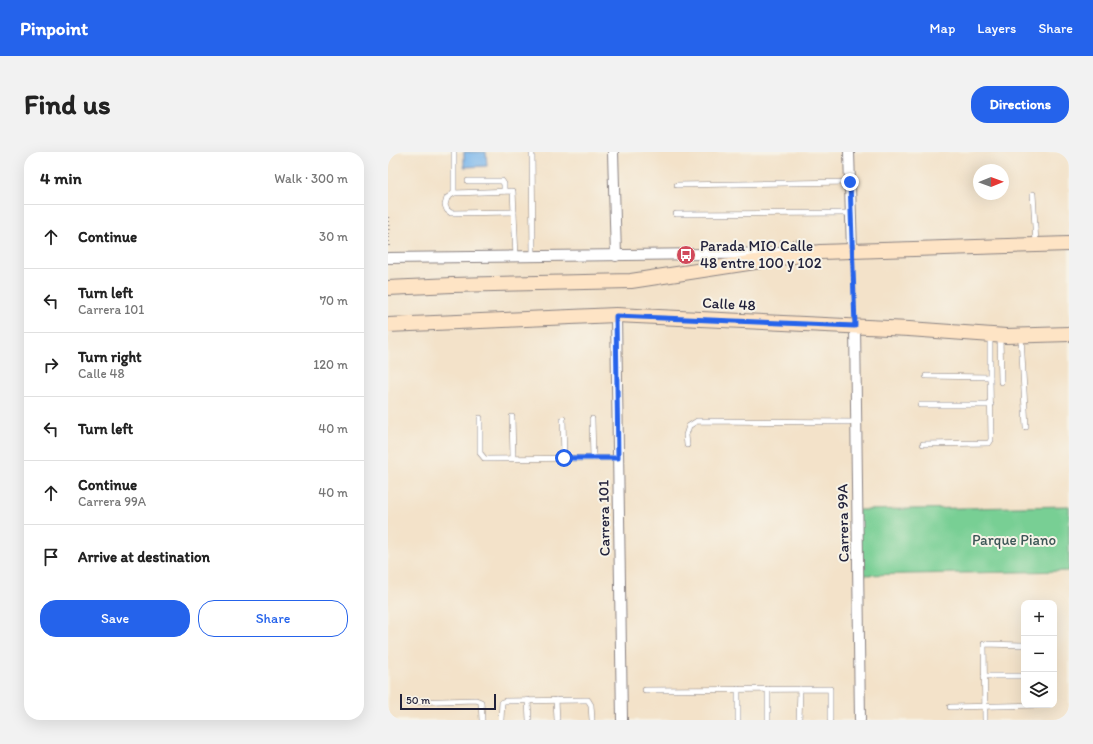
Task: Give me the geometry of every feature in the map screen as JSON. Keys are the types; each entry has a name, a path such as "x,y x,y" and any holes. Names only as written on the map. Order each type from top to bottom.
{"main road":[{"path":"388,288 631,281 820,252 1069,244"},
{"name":"Calle 48","path":"388,325 616,316 855,326 995,335 1021,336 1069,334"}],"street":[{"path":"613,152 616,256"},
{"path":"849,152 852,251"},
{"path":"388,258 820,252"},
{"name":"Carrera 101","path":"616,316 622,720"},
{"name":"Carrera 99A","path":"855,326 860,720"}],"lane":[{"path":"454,152 454,193"},
{"path":"532,152 533,256"},
{"path":"468,181 502,182 504,184 504,191"},
{"path":"677,185 850,182"},
{"path":"514,212 451,213 447,210 446,201 449,196 454,193 514,191 516,257"},
{"path":"1033,194 1036,245"},
{"path":"676,214 851,213"},
{"path":"923,444 989,443 991,440 990,377 995,335"},
{"path":"995,335 1001,382"},
{"path":"1021,336 1026,427"},
{"path":"926,376 990,377"},
{"path":"920,405 991,405"},
{"path":"512,417 513,458"},
{"path":"480,418 480,453 485,459 618,458"},
{"path":"563,419 564,458"},
{"path":"592,419 593,458"},
{"path":"687,445 686,435 689,426 697,421 857,422"},
{"path":"985,720 984,644 1021,645"},
{"path":"984,676 1021,676"},
{"path":"738,689 738,720"},
{"path":"768,689 768,720"},
{"path":"800,689 800,720"},
{"path":"645,690 830,689 830,720"},
{"path":"408,702 476,700 481,702 482,720"},
{"path":"528,700 529,720"},
{"path":"501,720 502,702 528,700 588,700 591,705 592,720"},
{"path":"556,700 557,720"},
{"path":"950,707 1021,705"}],"path":[{"path":"388,217 389,246 397,246"},
{"path":"773,241 804,240"},
{"path":"852,251 855,326"}],"green space":[{"name":"Parque Piano","path":"1069,506 1069,571 859,575 858,510"}],"water":[{"path":"464,152 486,152 487,166 464,167"}],"place":[{"name":"Parada MIO Calle 48 entre 100 y 102","path":"686,255"}],"route":[{"path":"564,458 618,458 616,316 855,326 850,182"}]}
